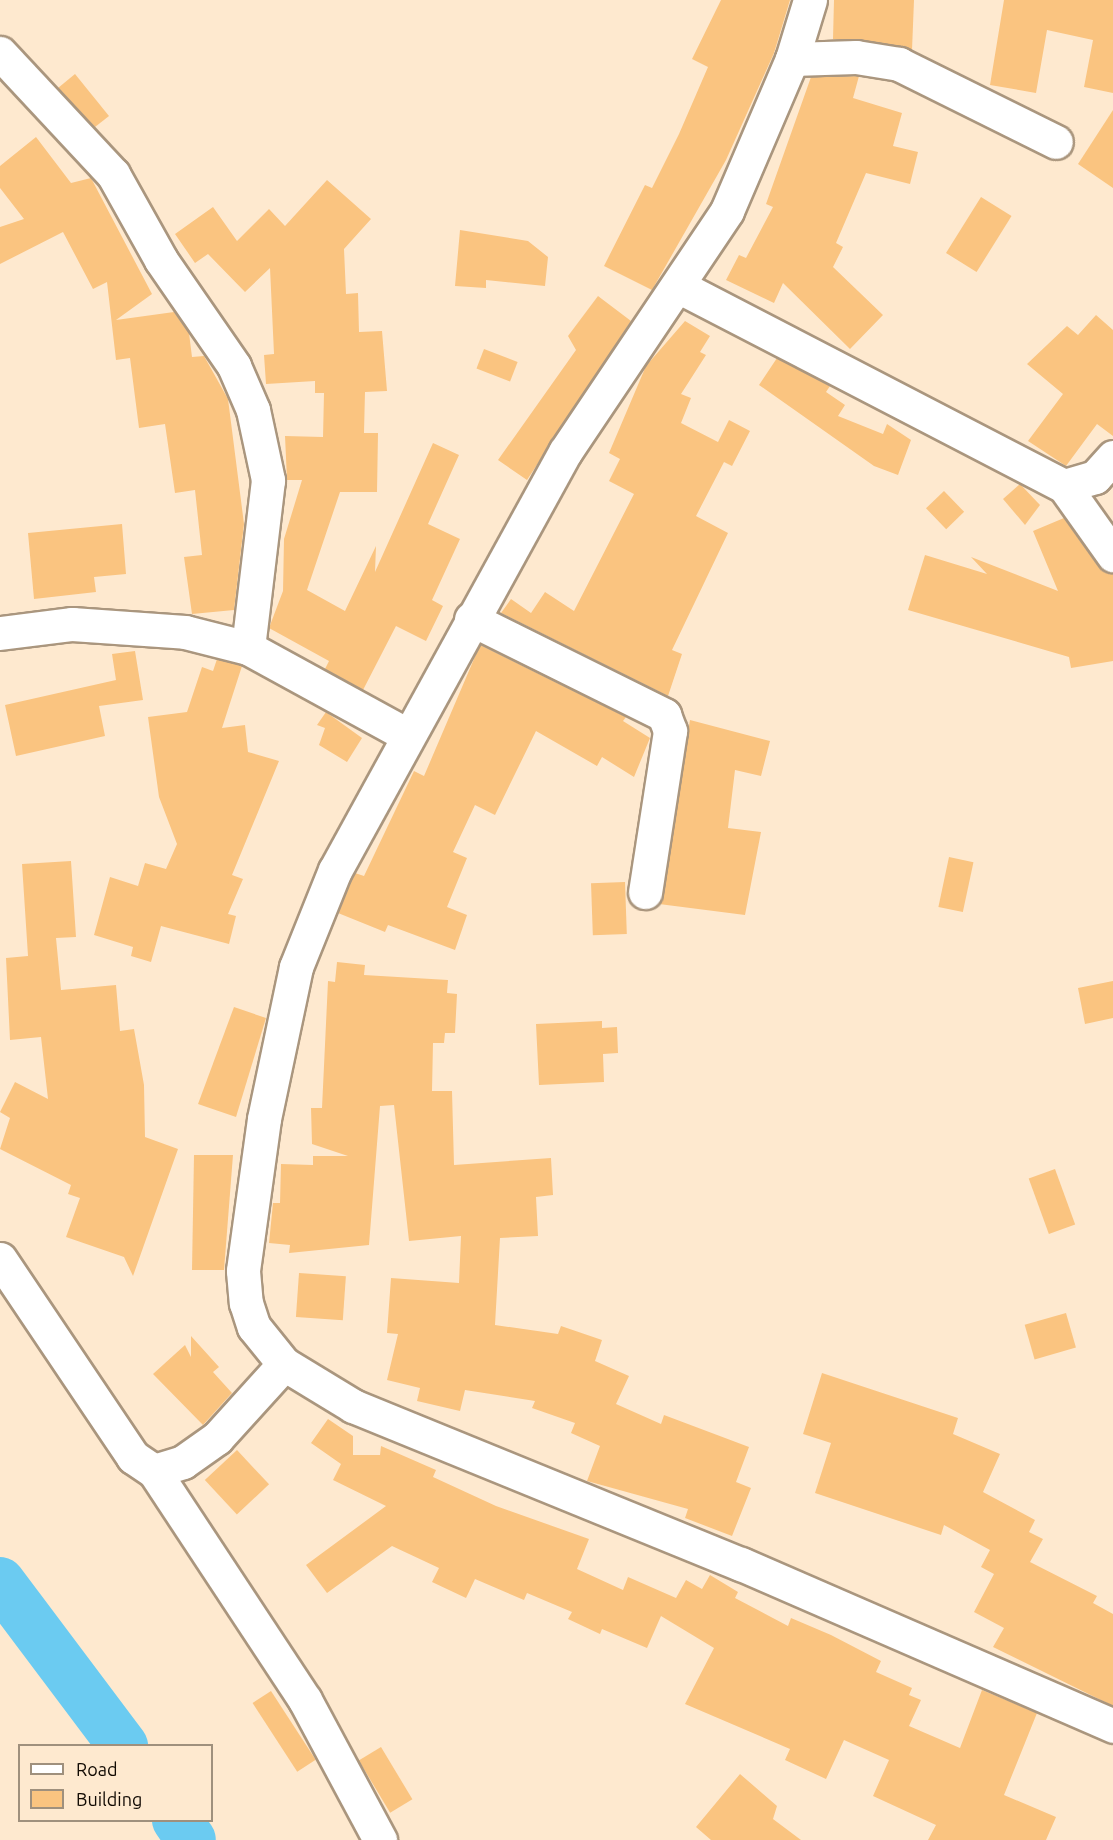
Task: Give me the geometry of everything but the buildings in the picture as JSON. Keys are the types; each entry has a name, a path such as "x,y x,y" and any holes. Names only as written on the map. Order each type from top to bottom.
{"street":[{"path":"810,0 792,59 728,211 565,452 406,735 334,870 296,967 264,1119 243,1271 254,1327 284,1364 353,1406 741,1564 1113,1726"},
{"path":"0,53 113,174 160,260 234,366 253,410 268,480 248,648"},
{"path":"792,59 856,57 899,64 1056,142"},
{"path":"678,286 1064,486 1113,555"},
{"path":"1064,486 1095,477 1113,457"},
{"path":"471,620 664,715 670,731 645,892"},
{"path":"0,633 72,624 135,626 248,648 406,735"},
{"path":"0,1259 133,1457 154,1471 304,1700 380,1840"},
{"path":"154,1471 183,1462 217,1438 284,1364"}],"waterway":[{"path":"0,1582 122,1744"},
{"path":"178,1822 191,1840"}]}
